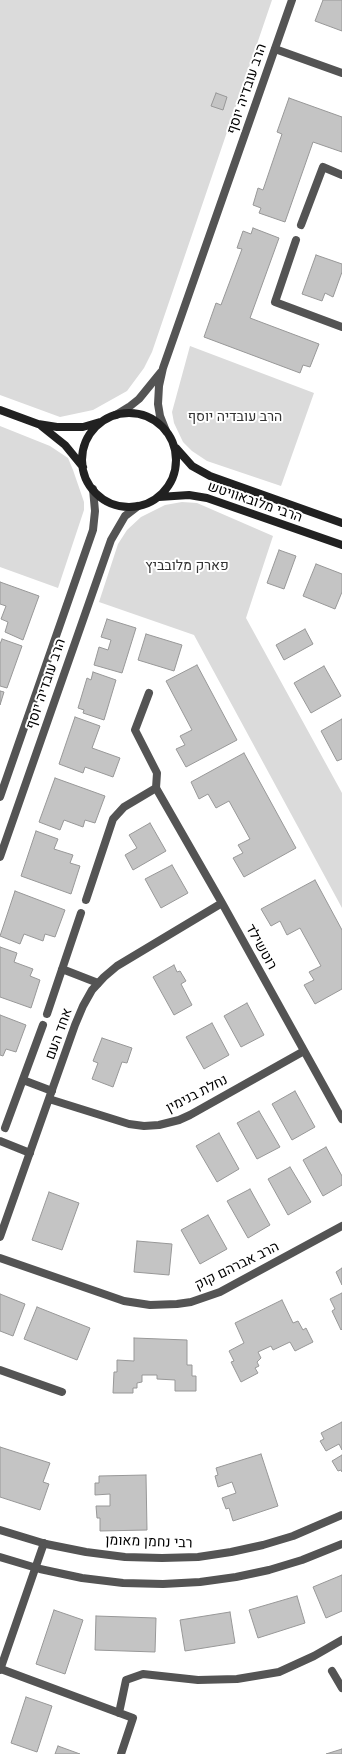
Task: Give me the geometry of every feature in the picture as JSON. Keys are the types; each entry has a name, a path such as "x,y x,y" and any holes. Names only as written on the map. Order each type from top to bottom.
{"main road":[{"path":"0,410 38,424 70,428 83,427 102,422 116,415 130,413 142,415 157,422 166,431 173,444 176,459 174,473 169,486 159,497 138,506 126,507 112,504 102,498 93,489 86,478 83,468 83,456 85,444 93,430 102,422"},
{"path":"38,424 65,445 83,468"},
{"name":"הרבי מלובאוויטש","path":"173,444 188,462 200,472 342,524"},
{"name":"הרבי מלובאוויטש","path":"159,497 189,495 207,498 342,545"}],"street":[{"name":"הרב עובדיה יוסף","path":"166,431 160,416 158,404 159,386 163,368 292,0"},
{"path":"276,49 342,73"},
{"path":"301,225 323,168 342,175"},
{"path":"296,240 275,302 342,327"},
{"name":"הרב עובדיה יוסף","path":"116,415 139,399 163,368"},
{"name":"הרב עובדיה יוסף","path":"0,797 93,530 95,511 93,489"},
{"name":"הרב עובדיה יוסף","path":"0,857 111,540 125,516 138,506"},
{"path":"86,900 113,819 124,807 156,788 157,773 135,730 149,693"},
{"name":"רוטשילד","path":"156,788 222,903 342,1119"},
{"name":"אחד העם","path":"0,1237 79,1015 88,998 98,983 117,966 222,903"},
{"path":"47,1014 81,913"},
{"path":"62,969 98,983"},
{"path":"5,1128 43,1025"},
{"name":"נחלת בנימין","path":"23,1080 50,1095 129,1124 159,1125 179,1120 190,1115 304,1051"},
{"path":"0,1141 30,1153"},
{"name":"הרב אברהם קוק","path":"0,1258 124,1301 150,1305 178,1304 206,1298 220,1292 342,1226"},
{"path":"0,1370 62,1392"},
{"name":"רבי נחמן מאומן","path":"0,1530 44,1543 86,1552 126,1557 198,1557 263,1545 293,1536 342,1515"},
{"path":"44,1543 0,1669 133,1718 121,1754"},
{"path":"0,1557 36,1568 82,1578 123,1583 163,1584 200,1582 236,1577 269,1570 302,1560 342,1544"},
{"path":"120,1713 126,1680 143,1674 198,1680 237,1679 278,1672 314,1656 342,1640"},
{"path":"332,1671 342,1688"}],"green space":[{"path":"0,0 272,0 152,352 144,368 127,391 93,410 60,417 0,395"},
{"name":"הרב עובדיה יוסף","path":"190,346 314,393 281,486 207,461 192,451 183,442 174,423 172,412"},
{"path":"0,426 50,446 68,458 73,470 84,502 84,510 58,588 0,567"},
{"name":"פארק מלובביץ","path":"182,502 197,503 273,536 246,618 342,793 342,908 194,635 99,602 118,544 127,530 141,517 165,505"}],"building":[{"path":"323,0 342,0 342,31 315,21"},
{"path":"216,93 227,97 223,110 211,106"},
{"path":"289,98 342,117 342,152 313,142 285,222 259,213 261,208 253,205 258,188 263,190 282,134 277,132"},
{"path":"253,228 279,238 250,318 319,344 310,367 303,365 300,373 204,337 216,303 221,305 242,249 237,248 243,231 251,234"},
{"path":"316,255 342,264 342,272 333,297 325,293 322,301 302,294"},
{"path":"279,550 296,556 284,589 267,583"},
{"path":"316,564 342,574 342,592 335,609 303,596"},
{"path":"0,582 39,596 23,640 5,632 8,622 1,619 6,606 0,604"},
{"path":"107,619 136,628 122,673 94,665 99,647 108,650 111,640 101,637"},
{"path":"305,629 313,644 284,660 276,645"},
{"path":"146,634 182,645 174,671 138,660"},
{"path":"2,639 22,646 7,688 0,686 0,644"},
{"path":"197,665 237,740 186,767 176,749 185,745 180,736 192,730 166,681"},
{"path":"324,666 341,696 311,713 294,683"},
{"path":"93,672 116,680 104,720 83,713 84,710 78,708 87,678 91,680"},
{"path":"0,691 4,692 0,705"},
{"path":"75,717 100,726 92,748 120,758 113,777 85,767 83,773 59,764"},
{"path":"342,719 342,759 337,761 321,731"},
{"path":"244,753 296,848 244,877 233,858 243,853 238,845 250,839 229,801 216,808 208,794 199,799 191,782"},
{"path":"55,778 105,796 95,823 85,820 83,827 64,820 60,830 39,822"},
{"path":"150,823 166,851 133,870 125,855 137,848 129,835"},
{"path":"36,831 58,839 54,849 73,855 70,863 80,866 71,894 21,876"},
{"path":"172,865 188,893 161,908 145,879"},
{"path":"315,880 342,930 342,989 315,1004 304,985 314,980 309,972 321,966 300,928 287,935 280,921 271,926 261,909"},
{"path":"15,891 65,910 55,937 45,934 43,941 24,934 20,944 0,936"},
{"path":"0,947 17,953 14,962 33,969 30,976 40,980 31,1008 0,997"},
{"path":"174,965 177,972 180,971 186,981 181,984 192,1005 174,1015 153,977"},
{"path":"247,1003 264,1035 241,1047 224,1016"},
{"path":"0,1015 26,1025 16,1052 6,1049 3,1056 0,1055"},
{"path":"212,1023 229,1055 204,1069 186,1037"},
{"path":"102,1038 132,1048 127,1063 122,1062 113,1087 92,1079 98,1063 93,1061"},
{"path":"295,1091 315,1127 292,1140 272,1104"},
{"path":"259,1111 280,1147 257,1159 237,1123"},
{"path":"219,1133 239,1169 217,1182 196,1146"},
{"path":"326,1147 342,1176 342,1185 323,1196 303,1160"},
{"path":"290,1167 311,1202 288,1215 268,1179"},
{"path":"250,1189 270,1225 248,1238 227,1201"},
{"path":"49,1192 79,1203 62,1250 32,1240"},
{"path":"208,1215 227,1249 200,1264 181,1230"},
{"path":"137,1241 172,1244 169,1275 134,1272"},
{"path":"342,1268 342,1285 336,1272"},
{"path":"342,1293 341,1330 332,1311 335,1309 330,1299"},
{"path":"0,1294 25,1304 13,1336 0,1331"},
{"path":"282,1300 293,1323 298,1321 303,1330 306,1328 313,1342 295,1351 290,1342 273,1350 271,1346 258,1352 261,1358 257,1362 259,1366 255,1368 258,1373 241,1382 231,1362 234,1361 229,1351 244,1343 235,1323"},
{"path":"37,1307 90,1328 77,1360 24,1339"},
{"path":"134,1338 187,1340 187,1365 192,1365 192,1376 196,1376 196,1391 175,1391 175,1380 157,1379 157,1375 142,1375 142,1382 137,1383 137,1388 133,1388 133,1393 113,1393 114,1372 117,1372 117,1360 134,1361"},
{"path":"342,1422 342,1450 339,1444 326,1451 320,1441 324,1439 321,1433"},
{"path":"0,1447 50,1463 43,1482 49,1484 40,1510 0,1497"},
{"path":"261,1454 278,1506 233,1521 229,1508 226,1509 222,1498 236,1493 232,1482 218,1487 215,1476 218,1475 216,1468"},
{"path":"342,1455 342,1472 341,1470 338,1471 332,1461"},
{"path":"146,1475 147,1530 100,1531 100,1518 97,1518 96,1506 110,1506 110,1494 95,1495 95,1483 99,1483 99,1476"},
{"path":"342,1575 342,1611 326,1618 313,1587"},
{"path":"297,1596 305,1623 258,1638 249,1610"},
{"path":"54,1610 83,1620 65,1674 36,1664"},
{"path":"230,1612 235,1643 185,1651 180,1620"},
{"path":"96,1616 156,1618 155,1652 95,1650"},
{"path":"26,1697 52,1706 37,1752 11,1743"},
{"path":"58,1746 80,1754 55,1754"},
{"path":"342,1749 342,1754 326,1754"}]}
